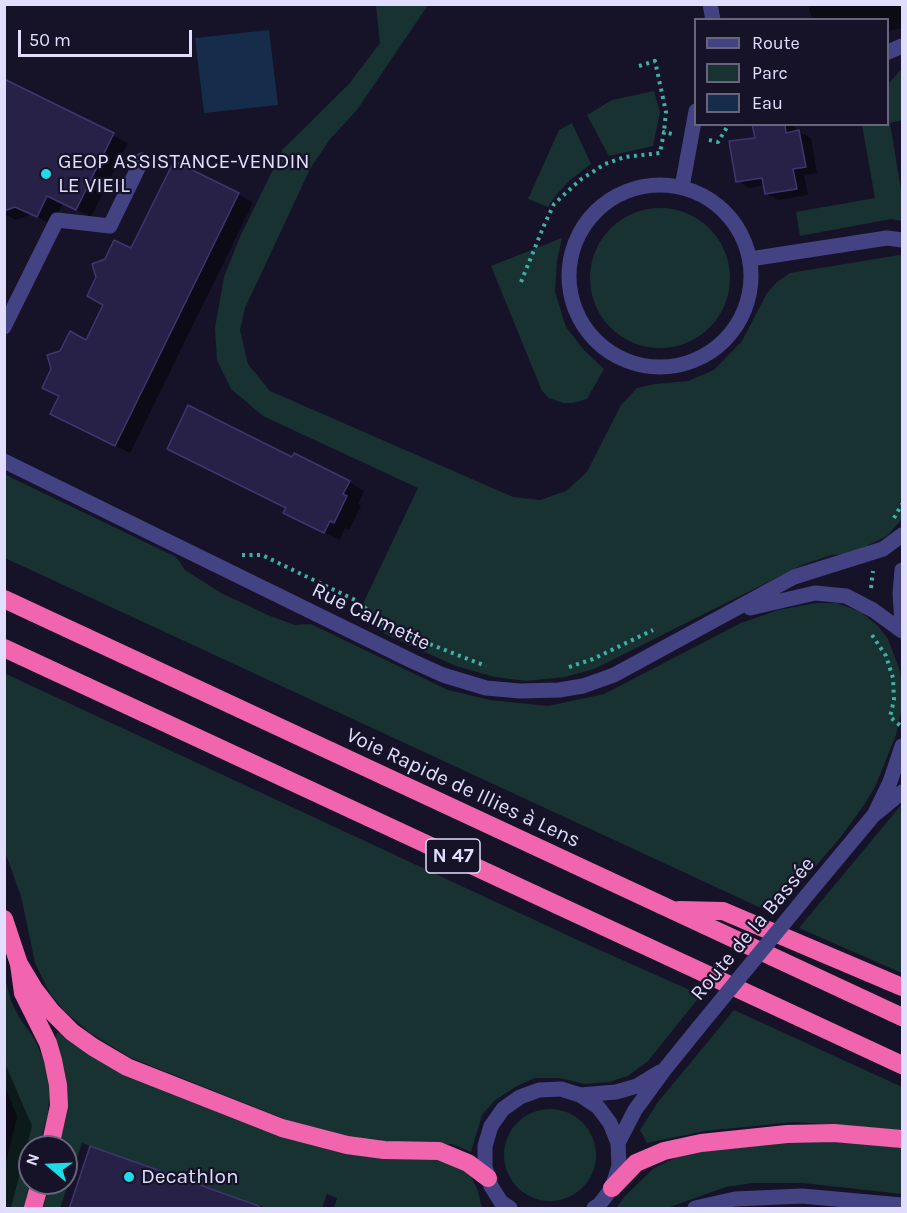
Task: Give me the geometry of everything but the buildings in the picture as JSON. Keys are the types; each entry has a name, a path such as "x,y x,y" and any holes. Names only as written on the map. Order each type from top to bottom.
{"highway":[{"name":"Voie Rapide de Illies à Lens","path":"4,599 903,1017"},
{"name":"N 47","path":"4,648 903,1065"},
{"path":"671,909 723,912 903,987"},
{"path":"4,919 19,964 23,993 48,1043 58,1085 59,1106 53,1135"},
{"path":"19,964 33,989 72,1032 100,1052 127,1066 282,1128 347,1145 384,1150 439,1151 468,1163 488,1178"},
{"path":"612,1188 636,1163 664,1151 701,1143 787,1134 834,1133 903,1139"}],"street":[{"path":"889,52 903,46"},
{"path":"682,187 694,121"},
{"path":"4,327 57,220 110,226 142,160"},
{"path":"652,185 682,187 711,199 734,221 748,249 750,259 752,278 745,309 730,334 706,355 675,366 655,367 637,364 614,355 589,333 576,312 569,281 571,260 578,237 596,211 622,193 652,185"},
{"path":"750,259 887,238 903,240"},
{"name":"Rue Calmette","path":"4,461 443,675 486,688 519,691 559,690 583,686 614,675 732,613 794,577 882,549 903,535"},
{"path":"903,570 900,593 903,624"},
{"name":"Rue Calmette","path":"732,613 815,593 846,596 873,609 903,632"},
{"name":"Route de la Bassée","path":"873,816 890,782 903,746"},
{"name":"Route de la Bassée","path":"618,1143 635,1110 699,1027 873,816 903,792"},
{"name":"Route de la Bassée","path":"580,1095 616,1092 637,1086 665,1069"},
{"path":"503,1206 490,1186 485,1167 485,1146 491,1126 503,1109 520,1097 539,1090 561,1089 580,1095 598,1107 610,1123 618,1143 619,1166 612,1188 600,1205 594,1209"},
{"path":"694,1209 735,1198 802,1196 903,1205"}],"path":[{"path":"521,282 554,204 580,180 605,164 624,157 660,153 666,112 655,61 639,66"},
{"path":"664,132 718,142 728,126"},
{"path":"888,526 903,504"},
{"path":"232,550 242,555 262,555 357,601 389,628"},
{"path":"562,670 657,628"},
{"path":"407,635 489,667"}],"green space":[{"path":"376,5 428,5 357,110 331,138 311,167 245,308 240,330 248,364 270,391 513,497 540,500 566,491 587,472 621,405 637,388 688,381 714,370 742,341 767,293 790,273 899,255 902,256 902,519 887,536 850,554 831,555 802,565 594,669 565,677 526,681 495,677 456,666 385,634 359,612 418,488 263,416 231,389 217,360 215,328 224,277 240,237 283,149 349,84 380,43"},
{"path":"902,69 902,120 890,123 902,196 902,221 891,219 800,236 796,212 875,198 862,126 889,126 889,83"},
{"path":"654,91 660,112 653,146 609,156 587,115 612,100"},
{"path":"572,123 591,164 569,181 548,207 528,199 559,130"},
{"path":"660,208 687,213 709,229 725,251 730,278 725,305 709,327 687,343 660,348 633,343 611,327 595,305 590,278 595,251 611,229 633,213"},
{"path":"562,238 557,261 555,292 566,327 584,350 604,369 587,399 573,403 563,403 549,398 542,391 491,266"},
{"path":"4,474 176,557 185,570 221,593 270,616 295,625 311,624 448,690 490,700 548,706 604,694 741,623 778,610 816,603 837,603 861,612 878,626 888,639 900,671 902,690 901,712 896,735 875,787 864,805 840,838 774,914 5,558"},
{"path":"4,673 584,943 701,995 648,1061 628,1076 609,1082 585,1084 559,1078 535,1078 517,1086 494,1101 482,1115 471,1152 452,1144 386,1142 350,1137 287,1120 129,1057 89,1032 64,1011 49,992 35,963 21,896 5,852"},
{"path":"902,804 902,973 799,928"},
{"path":"4,975 11,1001 20,1019 34,1038 44,1061 50,1084 48,1113 42,1135 18,1135 18,1195 27,1195 24,1208 5,1208 5,1167 17,1117 5,1086"},
{"path":"734,1010 902,1087 902,1130 794,1122 705,1131 647,1143 640,1130 658,1102"},
{"path":"61,1032 281,1135 452,1162 470,1174 478,1191 482,1208 334,1208 337,1198 327,1194 322,1208 267,1208 82,1143 78,1155 78,1135 62,1135 67,1113 66,1078 55,1040 57,1033"},
{"path":"550,1109 567,1113 582,1123 592,1138 596,1155 592,1172 582,1187 567,1197 550,1201 533,1197 518,1187 508,1172 504,1155 508,1138 518,1123 533,1113"},
{"path":"787,1141 866,1143 902,1148 902,1194 803,1183 752,1183 726,1187 667,1208 616,1208 654,1168 690,1151"},
{"path":"47,1195 64,1195 60,1208 43,1208"}],"water":[{"path":"269,30 278,105 204,113 195,38"}],"place":[{"name":"GEOP ASSISTANCE-VENDIN LE VIEIL","path":"46,174"},
{"name":"Decathlon","path":"129,1177"}]}
